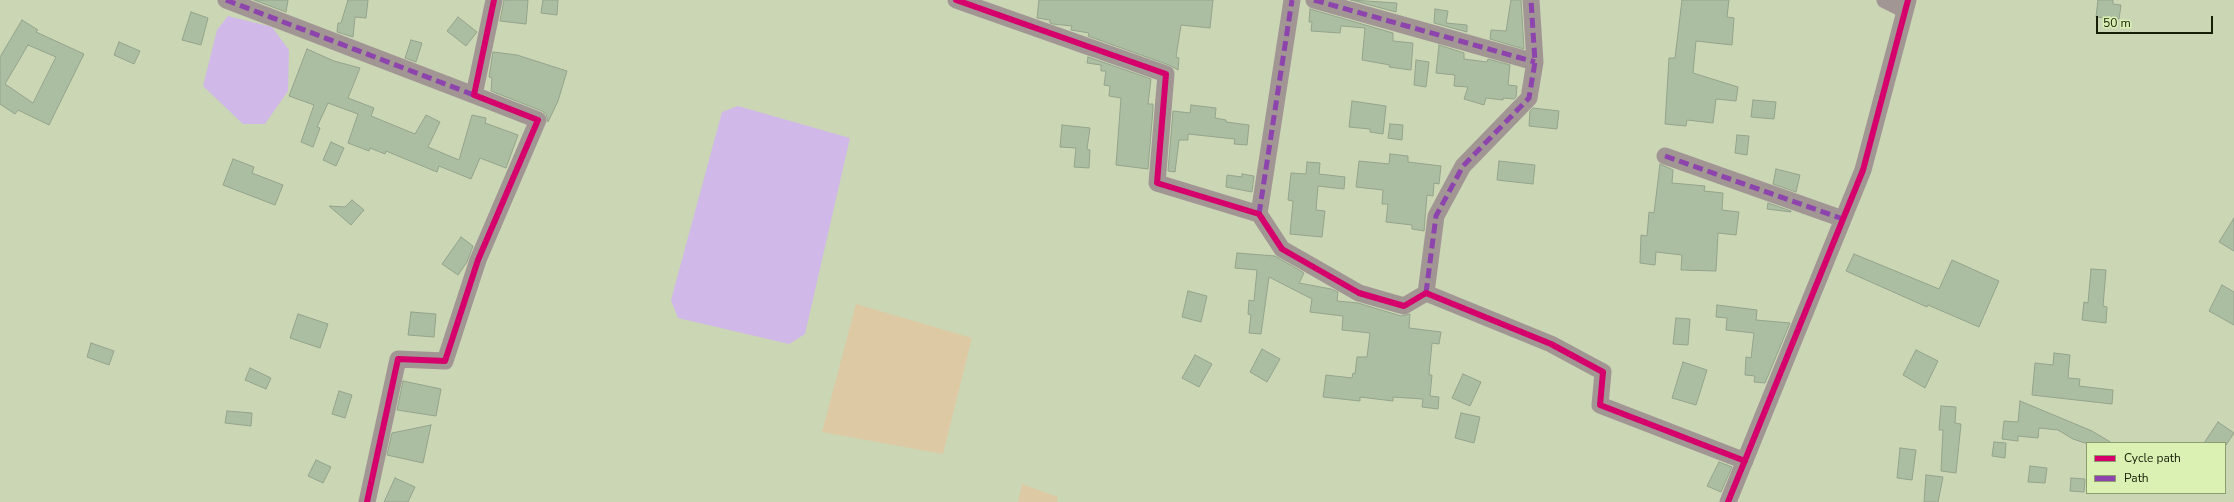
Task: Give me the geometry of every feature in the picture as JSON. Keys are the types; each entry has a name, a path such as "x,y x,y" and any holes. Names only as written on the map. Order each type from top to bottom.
{"street":[{"path":"226,0 538,120 478,260 445,361 398,359 367,502"},
{"path":"474,96 494,0"},
{"path":"956,0 1166,74 1157,183 1259,214 1282,249 1359,293 1404,306 1426,293"},
{"path":"1259,214 1292,0"},
{"path":"1314,0 1535,62"},
{"path":"1426,293 1436,216 1463,166 1529,98 1535,62 1531,0"},
{"path":"1728,502 1863,170 1907,5 1884,0"},
{"path":"1665,156 1843,219"},
{"path":"1426,293 1551,344 1603,372 1600,405 1745,460"}],"shaded area":[{"path":"228,16 272,27 289,50 288,91 265,124 243,124 203,86 217,30"},
{"path":"738,106 850,138 805,334 789,344 678,318 671,300 722,112"},
{"path":"856,304 972,338 943,454 822,432"},
{"path":"1022,484 1058,497 1057,502 1018,502"}],"building":[{"path":"254,0 288,0 286,12"},
{"path":"348,0 368,0 366,18 355,17 353,37 337,32 338,23 341,23"},
{"path":"504,0 528,0 526,24 500,21"},
{"path":"543,0 558,0 557,15 541,13"},
{"path":"1039,0 1213,0 1210,28 1181,25 1176,57 1179,58 1178,70 1169,65 1088,36 1089,33 1071,30 1072,26 1053,24 1050,23 1050,20 1037,18"},
{"path":"1351,0 1397,3 1396,12"},
{"path":"1511,0 1521,0 1524,49 1490,39 1491,30 1506,31"},
{"path":"1682,0 1729,0 1727,17 1734,18 1732,45 1696,41 1693,73 1738,87 1736,101 1716,99 1713,123 1687,120 1686,126 1665,124 1669,58 1675,58"},
{"path":"2098,0 2113,0 2113,4 2121,5 2119,19 2096,17"},
{"path":"1310,9 1393,33 1393,41 1413,43 1411,70 1389,67 1390,65 1362,60 1365,28 1341,26 1340,33 1311,31 1312,22 1309,22"},
{"path":"1435,9 1448,11 1446,23 1467,25 1467,32 1434,23"},
{"path":"191,12 208,18 201,45 182,40"},
{"path":"458,17 477,32 466,46 447,31"},
{"path":"22,20 38,30 36,32 84,54 49,125 18,110 15,114 0,104 0,57","holes":["28,45 56,57 33,103 5,84"]},
{"path":"411,40 422,43 416,62 405,58"},
{"path":"119,42 140,51 134,64 114,55"},
{"path":"1439,45 1464,53 1464,59 1487,62 1488,59 1510,65 1508,85 1517,86 1516,97 1514,99 1503,98 1503,100 1486,98 1484,105 1464,99 1468,87 1454,86 1455,75 1436,73"},
{"path":"307,49 334,61 360,68 348,98 374,108 371,116 415,134 426,115 440,122 428,147 459,160 472,115 486,118 485,123 518,135 506,168 480,158 471,179 439,166 437,172 386,151 385,154 370,148 369,151 348,143 358,114 328,103 317,127 320,128 313,147 301,142 314,105 289,96"},
{"path":"493,52 517,55 567,71 558,101 548,122 546,114 542,111 491,91 492,78 489,77"},
{"path":"1088,57 1151,79 1148,104 1153,104 1153,109 1148,169 1116,165 1121,98 1109,96 1110,86 1104,85 1106,71 1101,71 1101,65 1087,63"},
{"path":"1416,60 1429,62 1426,87 1414,85"},
{"path":"1753,100 1776,102 1774,119 1751,117"},
{"path":"1352,101 1386,106 1383,134 1370,132 1370,129 1349,127"},
{"path":"1191,105 1216,108 1215,118 1226,120 1226,122 1249,125 1247,145 1234,144 1235,139 1188,134 1188,140 1179,140 1175,172 1168,171 1173,111 1190,113"},
{"path":"1533,108 1559,111 1557,129 1529,126 1530,111"},
{"path":"1390,124 1403,125 1402,140 1388,138"},
{"path":"1062,125 1090,128 1087,149 1090,150 1089,168 1074,167 1076,148 1060,147"},
{"path":"1737,135 1749,136 1747,155 1735,153"},
{"path":"331,142 344,148 336,166 323,160"},
{"path":"1390,154 1408,156 1408,162 1441,166 1439,184 1434,183 1433,196 1427,195 1424,231 1412,229 1412,225 1386,222 1388,204 1382,204 1383,190 1356,187 1359,161 1389,164"},
{"path":"233,159 254,167 252,173 283,185 275,205 223,185"},
{"path":"1499,161 1535,165 1533,184 1497,180"},
{"path":"1307,162 1320,163 1319,174 1345,177 1344,189 1318,186 1316,210 1325,211 1322,237 1290,234 1293,201 1288,200 1291,173 1306,174"},
{"path":"1660,164 1673,170 1672,183 1705,186 1704,191 1723,193 1722,210 1739,212 1736,235 1718,233 1716,271 1681,270 1682,255 1656,252 1655,265 1640,263 1641,235 1647,236 1649,212 1654,213"},
{"path":"1776,169 1800,175 1796,192 1773,184"},
{"path":"1242,174 1254,176 1252,192 1226,187 1227,175 1242,177"},
{"path":"352,200 364,210 351,225 329,206 345,207"},
{"path":"1768,203 1791,211 1791,212 1767,209"},
{"path":"2234,218 2234,251 2219,242"},
{"path":"461,237 473,246 467,262 458,275 442,264"},
{"path":"1237,253 1275,256 1304,273 1299,283 1331,289 1338,292 1337,301 1358,303 1401,316 1410,314 1409,328 1441,332 1439,344 1432,343 1429,375 1432,375 1430,396 1439,397 1438,409 1422,407 1423,399 1393,397 1393,401 1360,397 1360,401 1323,397 1326,375 1352,378 1353,373 1355,374 1357,357 1367,357 1370,333 1342,330 1343,316 1310,312 1312,299 1269,277 1261,334 1249,333 1251,315 1248,314 1249,300 1254,301 1257,270 1235,268"},
{"path":"1854,254 1939,289 1952,260 1999,281 1979,327 1928,305 1927,307 1846,271"},
{"path":"2091,269 2106,270 2103,306 2107,307 2106,323 2082,320 2084,302 2088,303"},
{"path":"2222,285 2234,292 2234,325 2209,311"},
{"path":"1188,291 1207,296 1201,322 1182,317"},
{"path":"1717,305 1757,310 1756,320 1790,323 1765,383 1754,382 1755,376 1745,375 1746,357 1751,358 1754,333 1726,330 1727,318 1716,317"},
{"path":"411,312 436,314 434,337 408,335"},
{"path":"298,314 328,324 320,348 290,338"},
{"path":"1676,318 1690,319 1688,345 1673,344"},
{"path":"91,343 114,351 109,365 87,357"},
{"path":"1262,349 1280,359 1267,382 1250,372"},
{"path":"1916,350 1938,361 1925,388 1903,375"},
{"path":"2054,353 2070,355 2068,378 2080,379 2079,386 2113,390 2112,404 2032,395 2035,363 2053,365"},
{"path":"1195,355 1212,364 1199,387 1182,378"},
{"path":"1683,362 1707,370 1696,405 1672,398"},
{"path":"250,368 271,378 266,389 245,380"},
{"path":"1463,374 1481,382 1470,406 1452,398"},
{"path":"403,381 441,389 436,416 397,410"},
{"path":"339,391 352,395 345,418 332,414"},
{"path":"2020,401 2092,431 2110,442 2085,443 2073,439 2058,430 2039,428 2038,438 2018,436 2018,441 2002,439 2004,421 2018,422"},
{"path":"1941,406 1956,407 1955,423 1961,424 1956,473 1941,471 1943,430 1939,430"},
{"path":"227,411 252,413 251,426 225,423"},
{"path":"1461,413 1480,417 1474,443 1455,438"},
{"path":"2218,422 2234,433 2226,445 2226,442 2205,442"},
{"path":"431,425 423,463 387,455 392,433"},
{"path":"1994,442 2006,443 2005,458 1992,456"},
{"path":"1900,448 1916,450 1912,480 1897,478"},
{"path":"316,460 331,467 323,483 308,476"},
{"path":"1719,462 1732,467 1721,492 1707,486"},
{"path":"2030,466 2047,468 2045,483 2028,482"},
{"path":"1926,475 1943,477 1938,502 1924,502"},
{"path":"395,478 415,487 408,502 384,502"},
{"path":"2071,478 2085,479 2084,492 2070,491"}],"marked path":[{"path":"226,0 474,95"},
{"path":"1259,214 1292,0"},
{"path":"1314,0 1535,62"},
{"path":"1426,293 1436,216 1463,166 1529,98 1535,62 1531,0"},
{"path":"1665,156 1843,219"}],"cycle path":[{"path":"367,502 398,359 445,361 478,260 538,120 474,95 494,0"},
{"path":"956,0 1166,74 1157,183 1259,214 1282,249 1359,293 1404,306 1426,293 1551,344 1603,372 1600,405 1745,461"},
{"path":"1728,502 1863,170 1908,0"}]}
